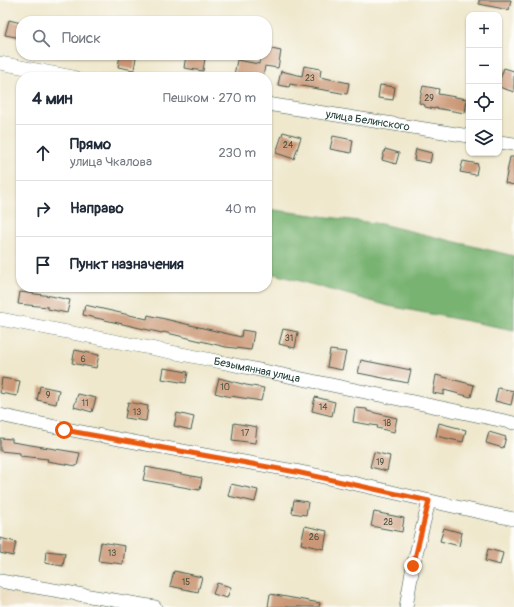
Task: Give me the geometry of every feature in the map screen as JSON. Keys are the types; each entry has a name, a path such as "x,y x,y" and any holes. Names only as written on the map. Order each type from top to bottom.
{"street":[{"path":"0,63 47,72"},
{"name":"улица Белинского","path":"272,105 466,136"},
{"path":"502,142 514,144"},
{"name":"Безымянная улица","path":"0,319 202,358 514,423"},
{"path":"0,415 64,430 296,472 514,519"},
{"path":"406,607 413,566 429,501"},
{"path":"0,581 155,607"}],"shaded area":[{"path":"0,588 81,607 0,607"}],"green space":[{"path":"272,210 381,224 514,256 514,330 389,306 272,273"}],"building":[{"path":"479,0 511,0 509,10 479,4"},
{"path":"9,20 16,22 16,37 5,35"},
{"path":"272,49 281,51 278,68 265,66 264,72 235,72 237,60 259,64 259,60 272,60"},
{"path":"119,60 136,60 134,70 118,67"},
{"path":"185,60 205,60 203,71 184,68"},
{"path":"304,66 321,69 320,77 349,83 347,94 290,84 289,87 278,85 281,71 302,76"},
{"path":"504,68 514,71 514,92 502,88 502,74"},
{"path":"380,85 395,87 393,100 378,98"},
{"path":"423,86 439,89 438,94 466,99 465,113 425,107 425,105 419,103"},
{"path":"283,132 301,137 294,159 276,153"},
{"path":"333,136 353,140 351,153 330,149"},
{"path":"385,149 399,153 396,164 382,160"},
{"path":"416,149 432,153 430,163 414,160"},
{"path":"510,157 514,157 514,185 505,183"},
{"path":"463,161 478,164 476,175 460,172"},
{"path":"20,292 70,300 67,313 48,309 48,307 18,304"},
{"path":"85,305 147,319 148,315 241,337 242,330 254,332 251,350 226,347 83,315"},
{"path":"283,329 298,332 295,348 279,344"},
{"path":"75,350 99,355 96,368 72,363"},
{"path":"330,350 346,352 342,370 327,367"},
{"path":"361,360 411,370 408,383 358,373"},
{"path":"164,368 188,372 186,383 162,379"},
{"path":"436,375 474,385 471,397 444,390 444,395 433,393"},
{"path":"2,378 20,381 17,396 0,393"},
{"path":"219,378 264,388 261,401 215,393"},
{"path":"40,386 59,390 56,404 37,400"},
{"path":"498,388 514,391 511,405 495,401"},
{"path":"78,394 96,398 92,412 74,407"},
{"path":"315,397 335,402 332,416 312,411"},
{"path":"128,402 148,406 146,421 125,418"},
{"path":"355,408 367,409 367,411 397,418 394,432 377,428 378,426 353,422"},
{"path":"177,413 194,417 191,430 174,426"},
{"path":"234,423 257,427 255,443 232,440"},
{"path":"439,423 466,430 463,442 436,436"},
{"path":"489,432 506,437 503,448 486,443"},
{"path":"0,438 12,439 12,442 80,453 77,466 47,461 48,459 20,456 20,453 0,451"},
{"path":"374,452 390,456 387,471 370,467"},
{"path":"146,467 202,478 200,490 143,480"},
{"path":"231,484 258,490 255,502 228,496"},
{"path":"294,500 308,502 306,515 292,513"},
{"path":"374,512 404,518 402,532 371,526"},
{"path":"305,526 327,531 324,549 301,544"},
{"path":"444,528 462,533 459,546 440,541"},
{"path":"0,538 16,542 13,556 0,553"},
{"path":"101,542 125,546 123,564 98,561"},
{"path":"488,549 503,553 500,565 485,561"},
{"path":"46,551 65,553 63,566 45,563"},
{"path":"174,571 202,577 198,592 170,586"},
{"path":"217,583 231,587 227,598 213,594"},
{"path":"270,594 320,603 319,607 268,607"}],"route":[{"path":"64,430 296,472 429,501 413,566"}]}
